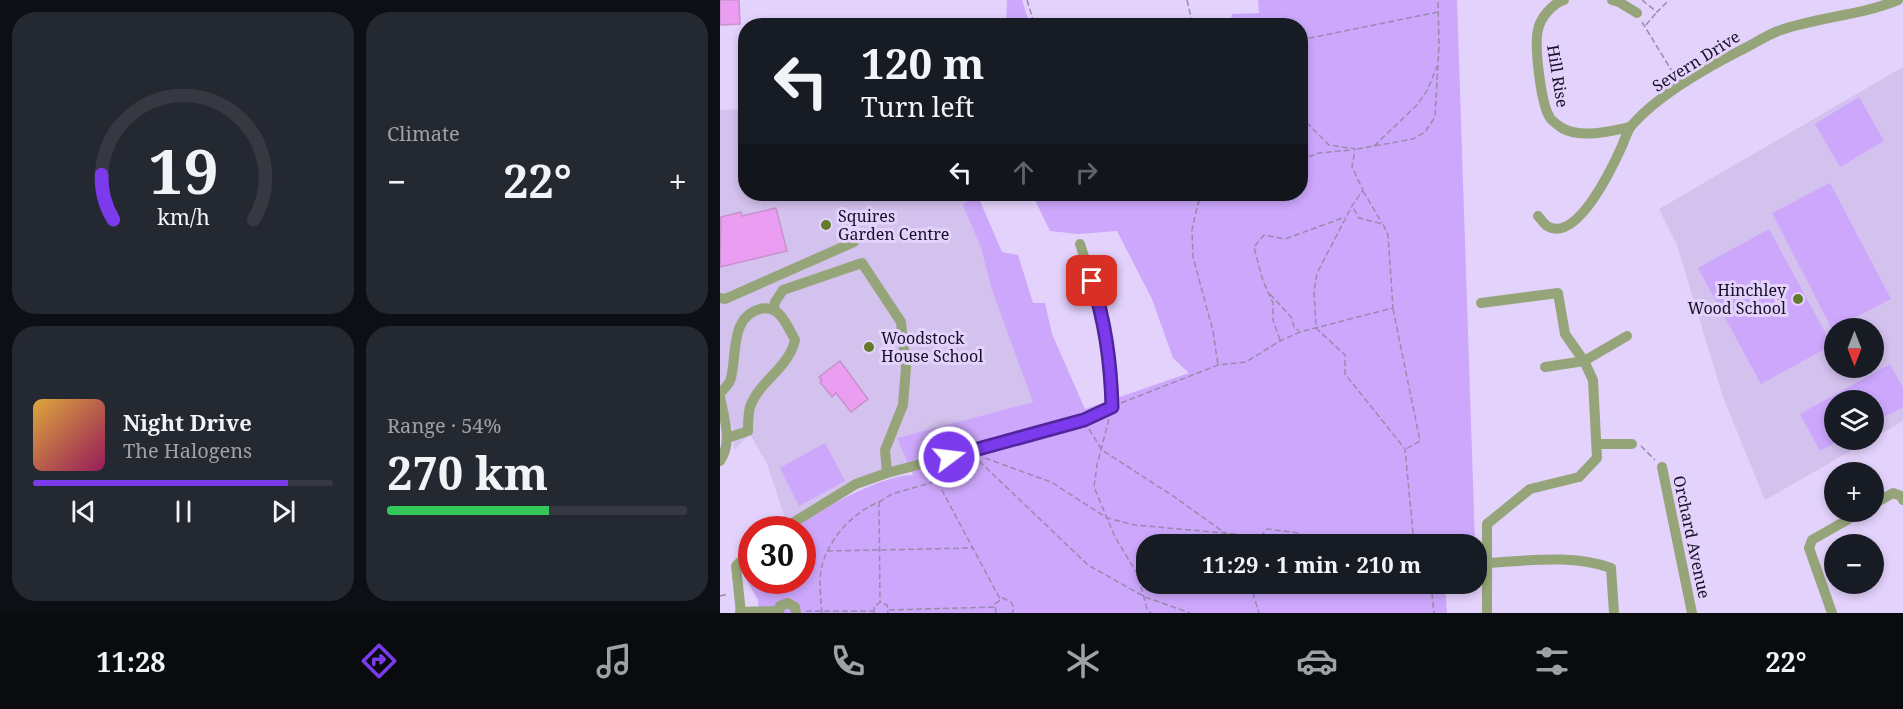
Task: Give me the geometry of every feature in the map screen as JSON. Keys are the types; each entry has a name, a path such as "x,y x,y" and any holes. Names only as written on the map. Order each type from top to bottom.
{"street":[{"name":"Hill Rise","path":"1564,0 1558,2 1546,14 1538,27 1536,45 1545,107 1550,119 1564,129 1584,134 1630,127"},
{"path":"1611,0 1637,13"},
{"name":"Severn Drive","path":"1538,216 1546,226 1554,228 1567,226 1580,217 1593,199 1630,127 1681,85 1717,62 1778,31 1898,0"},
{"path":"720,298 725,299 854,242"},
{"path":"804,516 855,484 887,473 1084,420 1112,407 1111,373 1098,299 1080,244"},
{"path":"774,309 775,302 783,290 862,263 901,322 906,368 903,405 885,450 887,473"},
{"path":"1481,303 1558,293 1565,334 1584,361 1593,380 1597,444 1597,458 1578,477 1530,489 1486,524 1486,534"},
{"path":"720,461 725,454 728,438 720,395 731,381 734,348 741,324 754,311 764,308 774,309 781,315 795,340 793,350 784,364 755,396 749,410 748,431 728,438"},
{"path":"1545,367 1584,361 1627,336"},
{"path":"1597,444 1632,444"},
{"name":"Orchard Avenue","path":"1662,467 1692,613"},
{"path":"1884,498 1893,493 1901,496 1903,500"},
{"path":"1832,613 1809,548 1812,540 1844,522"},
{"path":"1487,563 1569,560 1611,568 1614,613"},
{"path":"738,564 736,566 738,589"},
{"path":"738,594 740,612 778,612 783,604 788,603 793,605 796,612"},
{"path":"1487,594 1487,613"}],"path":[{"path":"1027,0 1033,18"},
{"path":"1187,0 1190,18"},
{"path":"1308,157 1319,153 1373,147 1413,139 1425,132 1435,117 1438,0"},
{"path":"1642,0 1657,12"},
{"path":"1644,26 1669,0"},
{"path":"1308,38 1423,16 1438,11"},
{"path":"1637,13 1681,85"},
{"path":"1373,147 1417,105 1428,89 1438,63"},
{"path":"1308,124 1329,145 1355,149"},
{"path":"1355,149 1352,167 1388,235 1393,308 1420,441 1405,449"},
{"path":"1363,190 1352,206 1317,273 1314,291 1316,328 1346,355 1345,374 1405,449 1413,534"},
{"path":"1200,201 1192,230 1193,257 1213,331 1218,365"},
{"path":"1352,206 1359,218 1383,224"},
{"path":"1280,341 1273,320 1273,303 1263,282 1254,247 1264,235 1286,239 1346,217"},
{"path":"1268,292 1291,317 1294,327 1300,332"},
{"path":"1151,613 1138,574 1116,537 1094,487 1097,465 1112,407 1218,365 1246,362 1280,341 1300,332 1393,308"},
{"path":"1084,420 1102,450 1225,533"},
{"path":"1632,444 1639,444 1662,467"},
{"path":"970,452 1051,482 1107,518 1135,525 1230,534"},
{"path":"970,452 1088,565 1144,596 1190,613"},
{"path":"822,612 820,579 827,552 847,522 864,508 892,494 937,481 1000,599"},
{"path":"879,502 880,602"},
{"path":"1262,534 1267,529 1299,533"},
{"path":"827,552 973,548"},
{"path":"1253,594 1259,613"},
{"path":"1432,594 1434,613"},
{"path":"994,607 1000,599 1006,598 1014,608 1012,613"},
{"path":"880,602 885,603 888,611 994,607"},
{"path":"796,612 873,612 875,605 880,602"},
{"path":"994,607 996,613"}],"shaded area":[{"path":"1007,0 1022,0 1028,18 1006,18"},
{"path":"1258,0 1457,0 1475,534 1136,534 1136,594 1446,594 1447,613 759,613 758,600 755,594 816,594 816,516 813,516 868,487 913,475 897,438 1033,402 992,290 981,247 963,205 968,201 980,201 1002,252 1018,255 1033,303 1045,303 1052,334 1085,409 1189,373 1173,358 1152,299 1117,231 1079,234 1050,231 1035,201 1308,201 1308,18 1231,18 1232,14 1259,13"},
{"name":"Hinchley Wood School","path":"1903,67 1903,421 1884,432 1884,390 1824,390 1824,450 1852,450 1832,462 1824,462 1824,466 1765,500 1723,397 1677,245 1659,209"},
{"path":"1859,97 1884,141 1840,167 1815,124"},
{"name":"Woodstock House School","path":"738,109 738,201 976,201 1033,402 897,438 908,463 797,516 784,516 767,464 750,434 734,450 733,430 720,384 720,110"},
{"path":"1830,183 1891,299 1854,318 1826,318 1772,213"},
{"path":"1769,229 1824,330 1824,349 1761,384 1698,268"},
{"path":"1890,364 1903,388 1903,407 1884,417 1884,390 1843,390 1865,378 1884,378 1884,367"},
{"path":"1824,401 1824,449 1820,451 1800,414"},
{"path":"825,443 845,481 799,506 780,468"}],"building":[{"path":"720,0 739,0 738,24 720,25"},
{"path":"776,208 787,251 720,267 721,217 741,212 742,216"},
{"path":"840,361 868,399 851,412 836,393 832,397 820,382 822,380 819,377"}],"place":[{"name":"Squires Garden Centre","path":"826,225"},
{"name":"Hinchley Wood School","path":"1798,299"},
{"name":"Woodstock House School","path":"869,347"}],"route":[{"path":"949,457 1084,420 1112,407 1111,373 1098,299 1092,281"}]}
